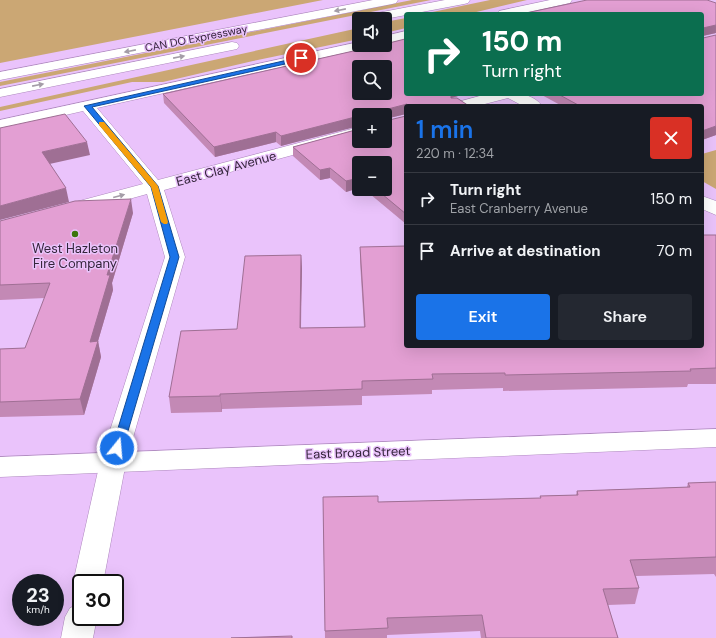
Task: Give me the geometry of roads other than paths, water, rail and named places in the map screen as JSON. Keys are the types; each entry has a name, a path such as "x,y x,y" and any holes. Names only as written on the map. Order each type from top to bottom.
{"main road":[{"name":"CAN DO Expressway","path":"0,76 392,0"},
{"path":"392,14 464,0"},
{"path":"512,12 566,0"},
{"path":"392,39 404,36"},
{"name":"CAN DO Expressway","path":"0,93 242,44"},
{"path":"0,125 352,47"},
{"path":"466,104 496,96"},
{"path":"516,96 530,104"},
{"path":"87,106 154,186 175,257 113,462 90,574"},
{"name":"East Clay Avenue","path":"62,211 352,134"},
{"path":"704,201 716,209"},
{"name":"East Broad Street","path":"0,467 716,438"},
{"path":"77,638 79,626"}],"place":[{"name":"West Hazleton Fire Company","path":"75,234"}]}
